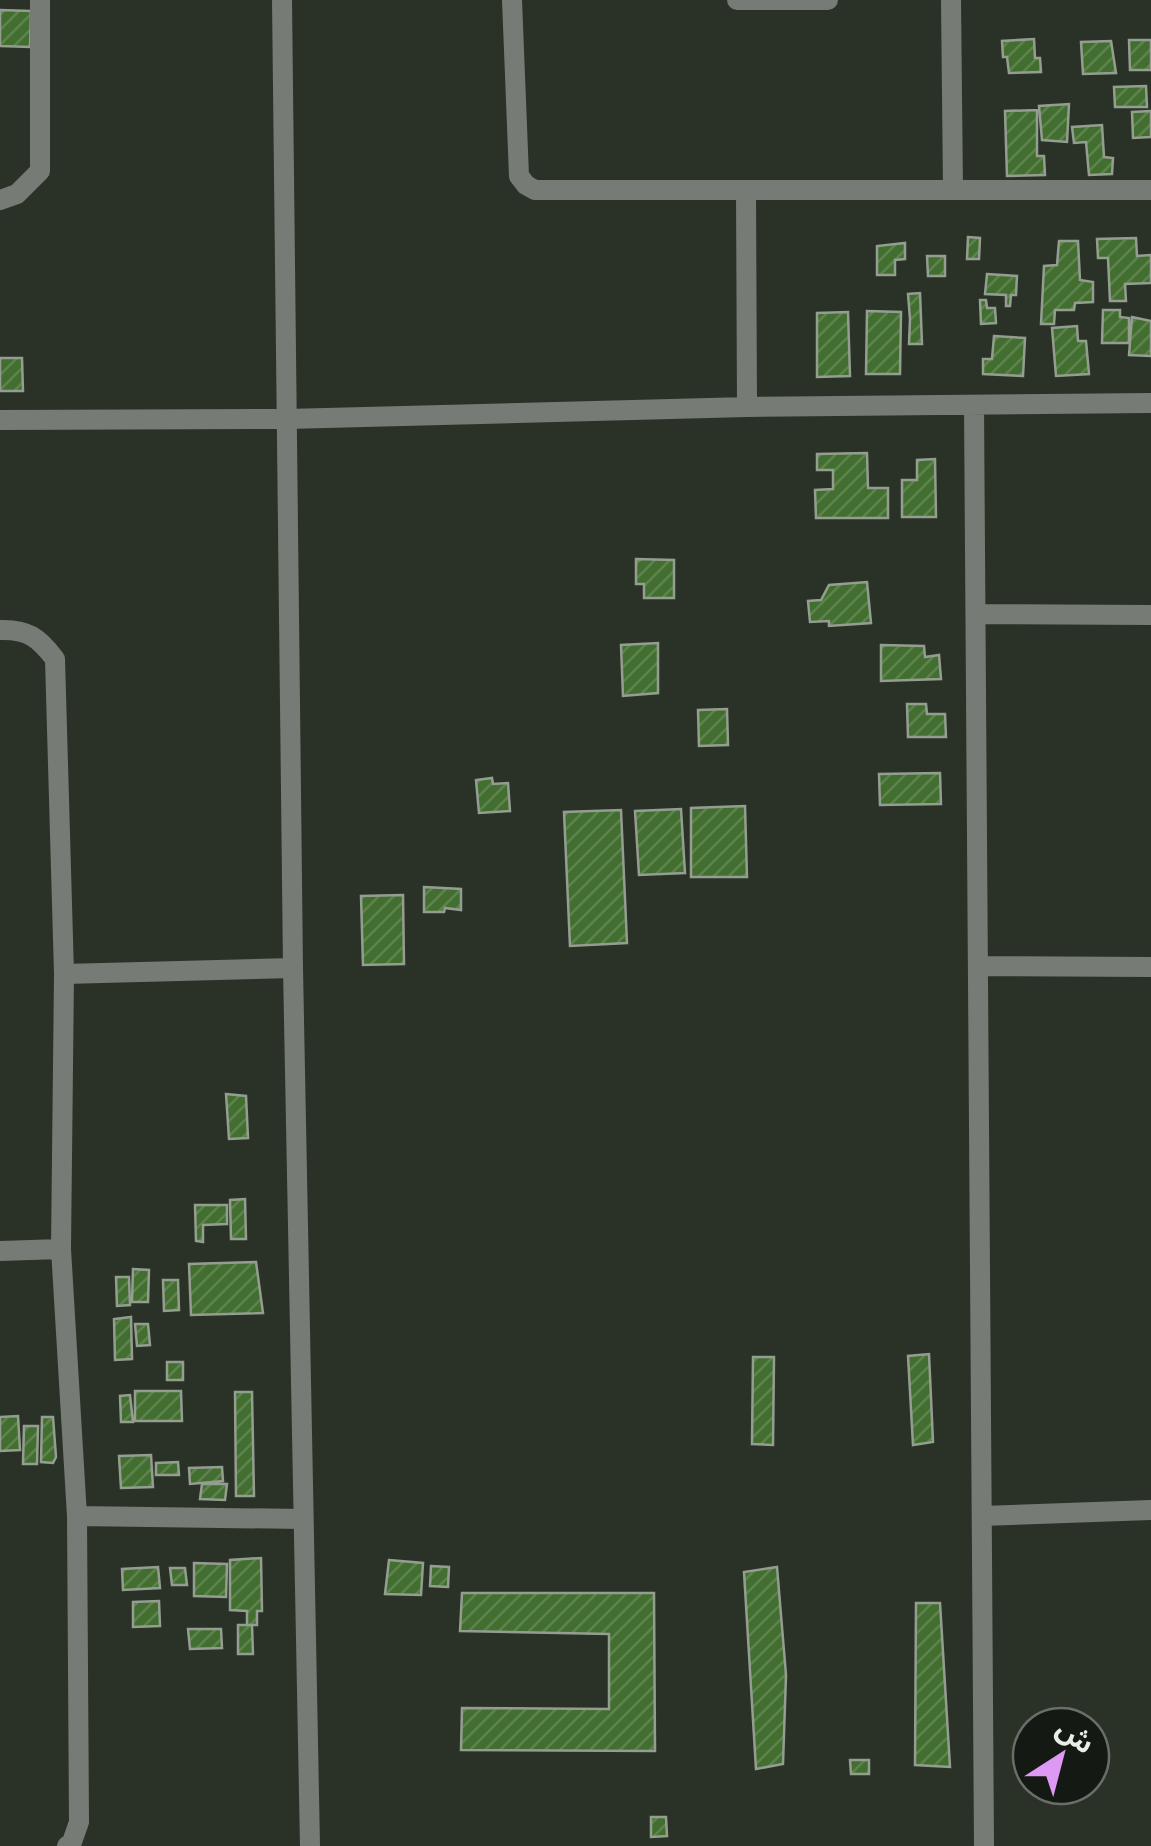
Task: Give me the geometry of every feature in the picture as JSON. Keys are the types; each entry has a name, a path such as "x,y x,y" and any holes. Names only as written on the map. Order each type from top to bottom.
{"street":[{"path":"0,200 17,194 40,171 40,0"},
{"path":"282,0 293,968 310,1846"},
{"path":"512,0 519,176 534,190 1151,190"},
{"path":"737,0 828,0"},
{"path":"951,0 953,189"},
{"path":"746,190 747,407"},
{"path":"0,420 288,419 747,407 1151,404"},
{"path":"974,406 984,1846"},
{"path":"976,614 1151,615"},
{"path":"0,630 18,630 41,641 55,659 64,974 61,1249 77,1516 79,1822 67,1846"},
{"path":"978,966 1151,967"},
{"path":"64,974 293,968"},
{"path":"0,1251 61,1249"},
{"path":"982,1516 1151,1510"},
{"path":"77,1516 304,1519"}],"building":[{"path":"0,10 31,11 30,47 0,46"},
{"path":"1034,39 1041,72 1009,73 1002,41"},
{"path":"1129,40 1151,40 1151,70 1130,70"},
{"path":"1111,41 1116,73 1083,74 1081,42"},
{"path":"1146,86 1147,107 1115,107 1114,87"},
{"path":"1069,104 1067,142 1042,140 1039,106"},
{"path":"1037,110 1037,156 1044,156 1045,175 1007,176 1005,111"},
{"path":"1151,111 1151,137 1133,138 1132,112"},
{"path":"1102,125 1104,157 1113,158 1112,174 1089,175 1086,142 1074,143 1072,127"},
{"path":"968,237 980,238 979,259 967,259"},
{"path":"1136,238 1137,256 1151,255 1151,283 1125,284 1126,301 1110,301 1108,258 1098,258 1097,239"},
{"path":"1059,241 1078,241 1080,280 1093,282 1093,302 1075,303 1074,310 1055,310 1054,324 1041,324 1044,266 1057,265"},
{"path":"905,243 905,259 895,260 895,275 877,275 877,246"},
{"path":"927,256 945,256 945,276 928,276"},
{"path":"987,274 1017,276 1016,295 1011,295 1010,306 1006,306 1006,295 985,294"},
{"path":"920,293 922,344 909,344 908,294"},
{"path":"980,300 986,300 987,308 995,308 996,323 981,324"},
{"path":"1103,310 1120,310 1120,317 1129,318 1129,343 1102,343"},
{"path":"867,311 901,312 900,374 866,374"},
{"path":"848,312 850,376 817,377 817,313"},
{"path":"1132,317 1151,321 1151,356 1129,355"},
{"path":"1077,326 1078,341 1086,341 1089,374 1056,376 1052,328"},
{"path":"994,336 1025,338 1023,376 983,374 983,359 992,359"},
{"path":"0,358 22,358 23,391 0,391"},
{"path":"867,453 868,488 888,488 888,518 816,518 815,490 833,489 833,470 817,470 817,454"},
{"path":"935,459 936,517 902,517 902,480 917,480 917,460"},
{"path":"636,559 674,560 674,598 644,598 644,584 636,584"},
{"path":"867,582 871,623 829,626 829,621 810,622 808,601 821,600 829,585"},
{"path":"658,643 658,693 623,696 621,645"},
{"path":"881,645 924,646 925,657 939,655 941,679 881,681"},
{"path":"907,704 926,704 927,714 945,714 946,737 908,737"},
{"path":"727,709 728,745 699,746 698,710"},
{"path":"940,773 941,804 880,805 879,774"},
{"path":"492,778 493,784 508,783 510,811 479,813 476,780"},
{"path":"745,806 747,877 691,877 691,808"},
{"path":"681,809 685,873 639,875 635,811"},
{"path":"621,810 627,943 570,946 564,812"},
{"path":"424,887 461,889 461,910 424,912"},
{"path":"403,895 404,964 363,965 361,896"},
{"path":"226,1094 246,1096 248,1138 229,1139"},
{"path":"245,1199 246,1239 231,1239 230,1200"},
{"path":"195,1205 227,1205 227,1224 203,1225 203,1242 196,1241"},
{"path":"256,1262 263,1313 191,1315 189,1264"},
{"path":"133,1269 149,1270 148,1302 132,1302"},
{"path":"116,1277 129,1277 130,1305 117,1306"},
{"path":"163,1280 178,1280 179,1310 164,1311"},
{"path":"131,1317 132,1359 115,1360 114,1319"},
{"path":"135,1324 148,1324 150,1345 137,1346"},
{"path":"929,1354 933,1442 913,1445 908,1356"},
{"path":"753,1357 774,1357 773,1445 752,1444"},
{"path":"167,1362 183,1362 183,1380 167,1380"},
{"path":"135,1391 181,1391 182,1421 135,1421"},
{"path":"235,1392 252,1392 254,1496 236,1496"},
{"path":"130,1395 133,1422 121,1422 120,1396"},
{"path":"18,1416 20,1450 0,1451 0,1417"},
{"path":"42,1417 53,1417 53,1463 41,1462"},
{"path":"24,1426 38,1426 37,1464 23,1464"},
{"path":"151,1455 153,1487 121,1488 119,1456"},
{"path":"178,1462 179,1475 156,1475 156,1463"},
{"path":"222,1467 223,1481 190,1484 189,1468"},
{"path":"202,1484 227,1484 225,1500 200,1499"},
{"path":"261,1558 262,1611 257,1611 257,1625 247,1625 247,1611 230,1610 230,1560"},
{"path":"389,1560 423,1563 421,1595 385,1594"},
{"path":"194,1563 227,1564 226,1597 194,1596"},
{"path":"431,1566 449,1567 448,1587 430,1586"},
{"path":"158,1567 160,1588 123,1590 122,1569"},
{"path":"777,1567 786,1675 783,1764 756,1769 744,1572"},
{"path":"170,1568 185,1568 187,1585 172,1585"},
{"path":"462,1593 654,1593 655,1751 461,1750 462,1708 609,1709 609,1634 460,1631"},
{"path":"159,1601 160,1626 133,1627 133,1602"},
{"path":"916,1603 940,1603 950,1767 915,1765"},
{"path":"238,1625 252,1625 253,1654 238,1654"},
{"path":"188,1629 221,1629 222,1648 190,1649"},
{"path":"850,1760 869,1760 869,1774 851,1774"},
{"path":"651,1817 666,1817 667,1836 651,1837"}]}
